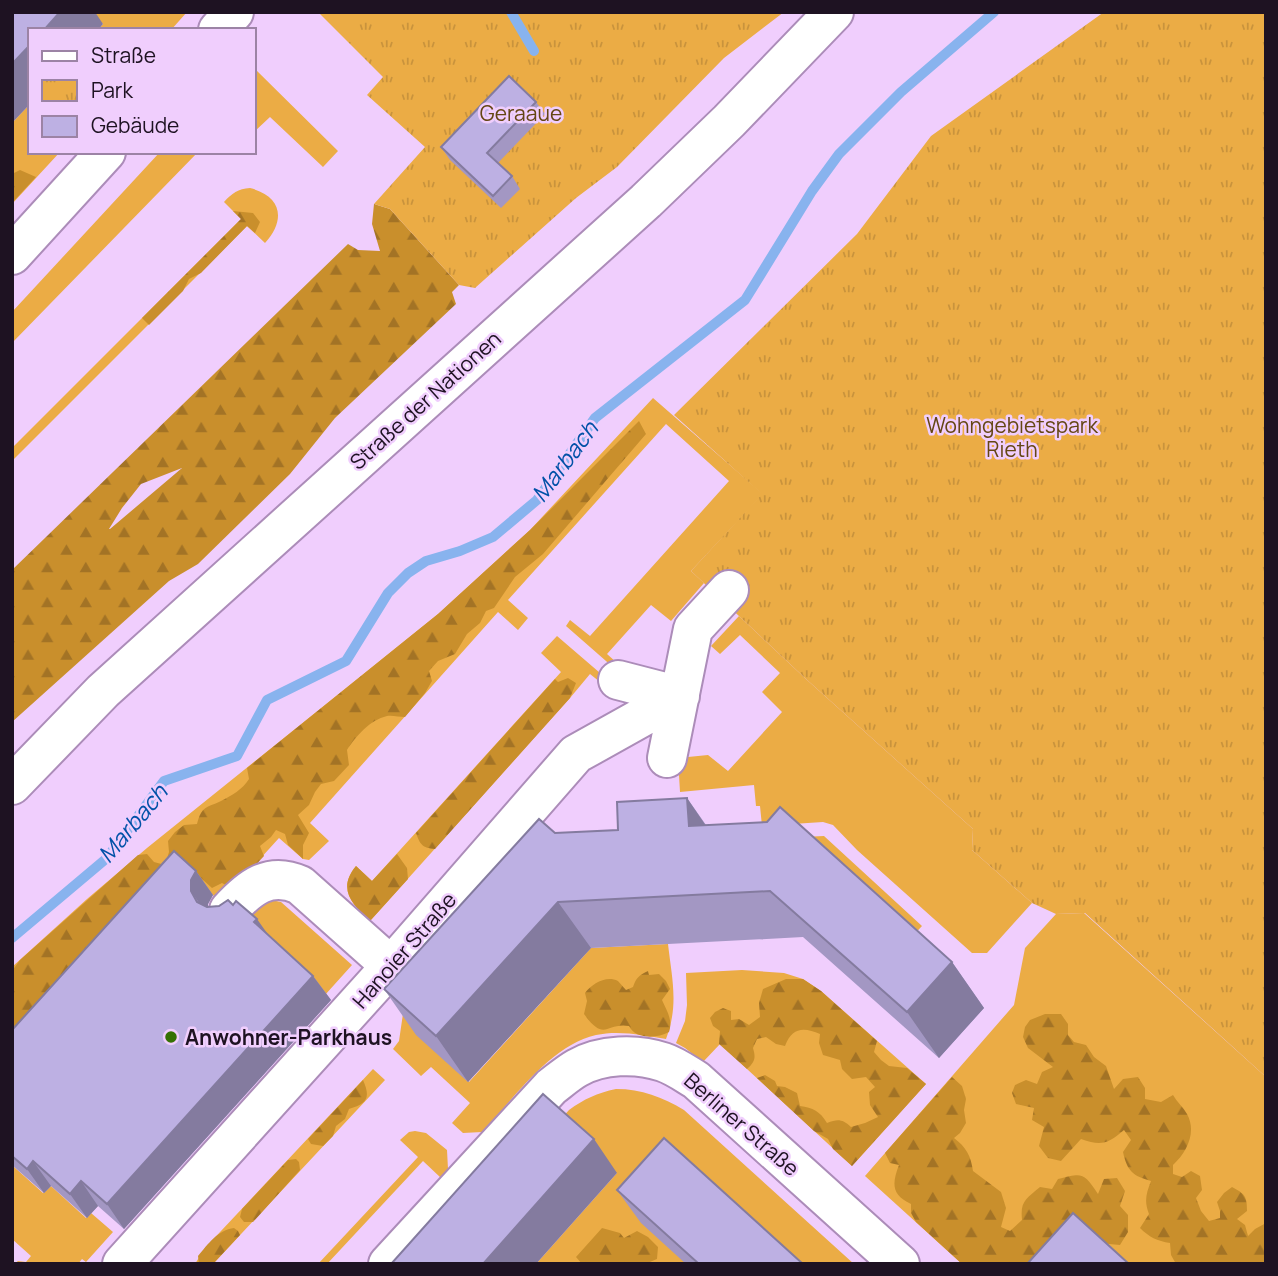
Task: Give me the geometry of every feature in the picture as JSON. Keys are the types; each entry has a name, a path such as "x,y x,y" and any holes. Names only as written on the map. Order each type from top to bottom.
{"street":[{"path":"220,28 234,12"},
{"name":"Straße der Nationen","path":"12,785 103,691 646,201 729,121 834,12"},
{"path":"12,255 104,154"},
{"path":"667,758 693,629 729,590"},
{"path":"618,680 680,696"},
{"name":"Hanoier Straße","path":"122,1264 391,966 576,754 680,696"},
{"path":"229,910 258,884 269,880 291,881 391,966"},
{"name":"Berliner Straße","path":"388,1264 551,1087 578,1068 592,1062 607,1058 634,1057 664,1062 696,1080 900,1264"}],"green space":[{"path":"90,12 187,12 173,28 100,28 103,24"},
{"name":"Geraaue","path":"318,12 784,12 724,58 617,167 576,198 475,288 459,285 390,209 374,204 425,147 367,95 383,77"},
{"name":"Wohngebietspark Rieth","path":"1104,12 1266,12 1266,1077 1085,913 1056,914 1032,903 972,850 973,829 691,571 762,494 674,415 857,234 931,136"},
{"path":"256,70 338,151 323,167 270,117 256,130"},
{"path":"28,106 28,154 58,154 12,204 12,123"},
{"path":"158,154 196,154 12,343 12,312"},
{"path":"20,170 36,177 12,203 12,174"},
{"path":"250,188 269,197 277,210 276,226 265,243 247,226 12,461 12,448 241,219 224,202 236,192"},
{"path":"374,204 390,209 459,285 452,292 456,304 335,418 290,474 198,564 169,581 12,722 12,570 348,244 358,250 380,251 372,224","holes":["182,468 110,529 141,484"]},
{"path":"233,211 253,213 260,222 255,233 247,226 201,273 189,279 183,291 149,325 142,318 241,219"},
{"path":"653,398 763,494 691,571 704,583 671,621 651,605 607,654 626,671 622,675 566,626 570,620 590,636 729,481 666,424 508,600 528,618 518,630 498,612 310,823 329,841 309,860 303,859 279,838 221,902 191,876 12,1074 12,967 147,848 438,614 530,530"},
{"path":"639,421 646,434 543,554 515,577 494,608 486,611 480,623 467,634 455,654 438,661 429,671 432,681 405,717 381,718 364,729 355,739 347,750 349,765 334,781 321,784 309,805 298,815 309,833 303,845 303,859 288,845 285,834 276,830 260,846 264,856 233,889 222,883 212,888 192,870 12,1052 12,971 20,960 138,855 147,854 154,862 165,865 169,852 168,841 175,832 184,825 197,824 205,808 240,789 249,779 247,768 438,614 530,530"},
{"path":"739,616 973,829 972,850 1032,903 987,953 972,953 857,850 833,825 823,822 762,826 754,785 680,792 678,758 708,755 728,771 782,712 762,692 780,673 740,635 720,654 711,646"},
{"path":"557,636 614,685 610,690 590,674 370,921 349,896 347,889 350,874 356,866 372,881 561,672 541,653"},
{"path":"568,678 576,683 570,698 435,849 422,845 416,833 555,679 558,682"},
{"path":"824,836 922,926 909,940 781,838"},
{"path":"397,854 407,868 408,879 370,921 349,896 347,889 350,874 356,866 372,881"},
{"path":"271,900 281,902 352,965 325,995 241,921 254,907"},
{"path":"1084,913 1266,1077 1266,1264 962,1264 865,1176 1014,1005 1025,948 1056,914"},
{"path":"668,944 673,1003 666,1039 613,1033 579,1041 563,1050 533,1075 482,1132 463,1133 452,1123 470,1103 431,1067 421,1076 393,1049 399,1041 405,1000 469,1082 591,948"},
{"path":"742,970 784,973 803,979 821,991 926,1084 852,1166 720,1044 703,1062 676,1043 685,1021 686,973"},
{"path":"648,971 649,975 659,974 670,989 662,1000 670,1020 669,1032 646,1036 636,1033 629,1026 601,1029 591,1023 584,1014 587,1001 585,993 591,986 613,979 626,990 633,987 638,977"},
{"path":"786,979 803,979 821,991 877,1041 874,1052 881,1060 889,1066 907,1068 926,1084 852,1166 833,1149 828,1139 814,1131 757,1078 765,1075 775,1081 777,1086 797,1093 800,1106 816,1111 827,1123 840,1120 851,1127 878,1117 870,1105 869,1092 875,1087 866,1077 852,1079 842,1069 840,1060 823,1055 819,1043 820,1034 799,1030 791,1035 785,1046 766,1037 757,1039 753,1048 754,1060 747,1069 719,1044 720,1031 713,1026 710,1018 715,1012 723,1008 731,1011 731,1020 739,1019 749,1025 760,1017 759,1003 763,989"},
{"path":"1045,1014 1061,1014 1068,1024 1068,1035 1074,1042 1086,1045 1094,1057 1106,1066 1114,1089 1123,1079 1138,1077 1145,1088 1145,1099 1161,1102 1173,1095 1187,1114 1191,1135 1186,1148 1173,1165 1173,1174 1182,1177 1191,1171 1200,1176 1202,1190 1196,1198 1209,1221 1220,1218 1217,1202 1224,1193 1232,1187 1242,1194 1246,1199 1247,1211 1237,1219 1245,1225 1248,1236 1266,1223 1266,1264 1176,1264 1171,1255 1170,1243 1154,1238 1140,1228 1149,1214 1146,1198 1151,1181 1135,1175 1129,1168 1123,1152 1131,1140 1124,1130 1104,1142 1094,1143 1081,1139 1061,1161 1048,1158 1039,1146 1044,1127 1032,1120 1034,1108 1016,1104 1012,1093 1015,1085 1026,1080 1037,1084 1042,1072 1053,1067 1028,1048 1023,1037 1030,1020"},
{"path":"373,1069 385,1080 213,1264 195,1264 205,1248"},
{"path":"952,1077 962,1086 966,1099 966,1123 954,1138 967,1152 973,1171 1001,1192 1006,1208 1001,1227 1010,1231 1022,1220 1023,1204 1028,1198 1040,1187 1052,1189 1058,1179 1082,1176 1098,1194 1104,1179 1117,1178 1125,1191 1120,1206 1128,1215 1128,1232 1120,1245 1092,1239 1036,1264 962,1264 916,1222 911,1213 911,1204 900,1197 895,1188 899,1165 890,1163 885,1153"},
{"path":"363,1080 367,1091 366,1099 360,1105 349,1109 345,1119 336,1126 333,1136 323,1146 311,1144 308,1139"},
{"path":"616,1089 652,1095 684,1110 854,1264 536,1264 617,1173 430,1264 569,1110 591,1097"},
{"path":"409,1132 426,1133 447,1150 448,1169 441,1178 423,1161 327,1264 318,1264 418,1157 400,1140"},
{"path":"296,1159 300,1170 253,1222 244,1222 240,1217 242,1209 288,1160"},
{"path":"13,1166 43,1193 51,1186 86,1218 91,1213 113,1232 86,1262 82,1259 78,1264 14,1264 18,1261 26,1262 31,1256 12,1239"},
{"path":"234,1228 240,1235 213,1264 199,1264 198,1256 210,1242 228,1229"},
{"path":"602,1228 620,1233 624,1238 637,1231 648,1237 658,1247 657,1259 645,1264 582,1264 576,1257"}],"building":[{"path":"12,12 60,12 46,28 28,28 28,47 12,64"},
{"path":"509,76 536,102 487,153 512,176 493,196 441,147"},
{"path":"687,798 689,826 767,822 780,807 952,962 907,1012 770,891 558,902 436,1036 384,989 539,819 555,833 618,830 617,802"},
{"name":"Anwohner-Parkhaus","path":"174,851 196,871 191,880 191,891 197,902 207,907 219,906 228,900 233,905 236,901 257,919 254,922 313,976 107,1204 81,1181 70,1194 33,1161 27,1169 12,1156 12,1030"},
{"path":"543,1094 594,1139 483,1264 391,1264"},
{"path":"664,1138 803,1264 699,1264 617,1190"},
{"path":"1073,1213 1129,1264 1027,1264"}],"waterway":[{"path":"511,12 534,51"},
{"name":"Marbach","path":"12,938 107,858 164,781 237,756 267,700 346,661 388,593 408,573 426,561 493,537 537,500 595,418 745,300 812,191 839,154 901,92 994,12"}],"place":[{"name":"Anwohner-Parkhaus","path":"171,1037"}]}
